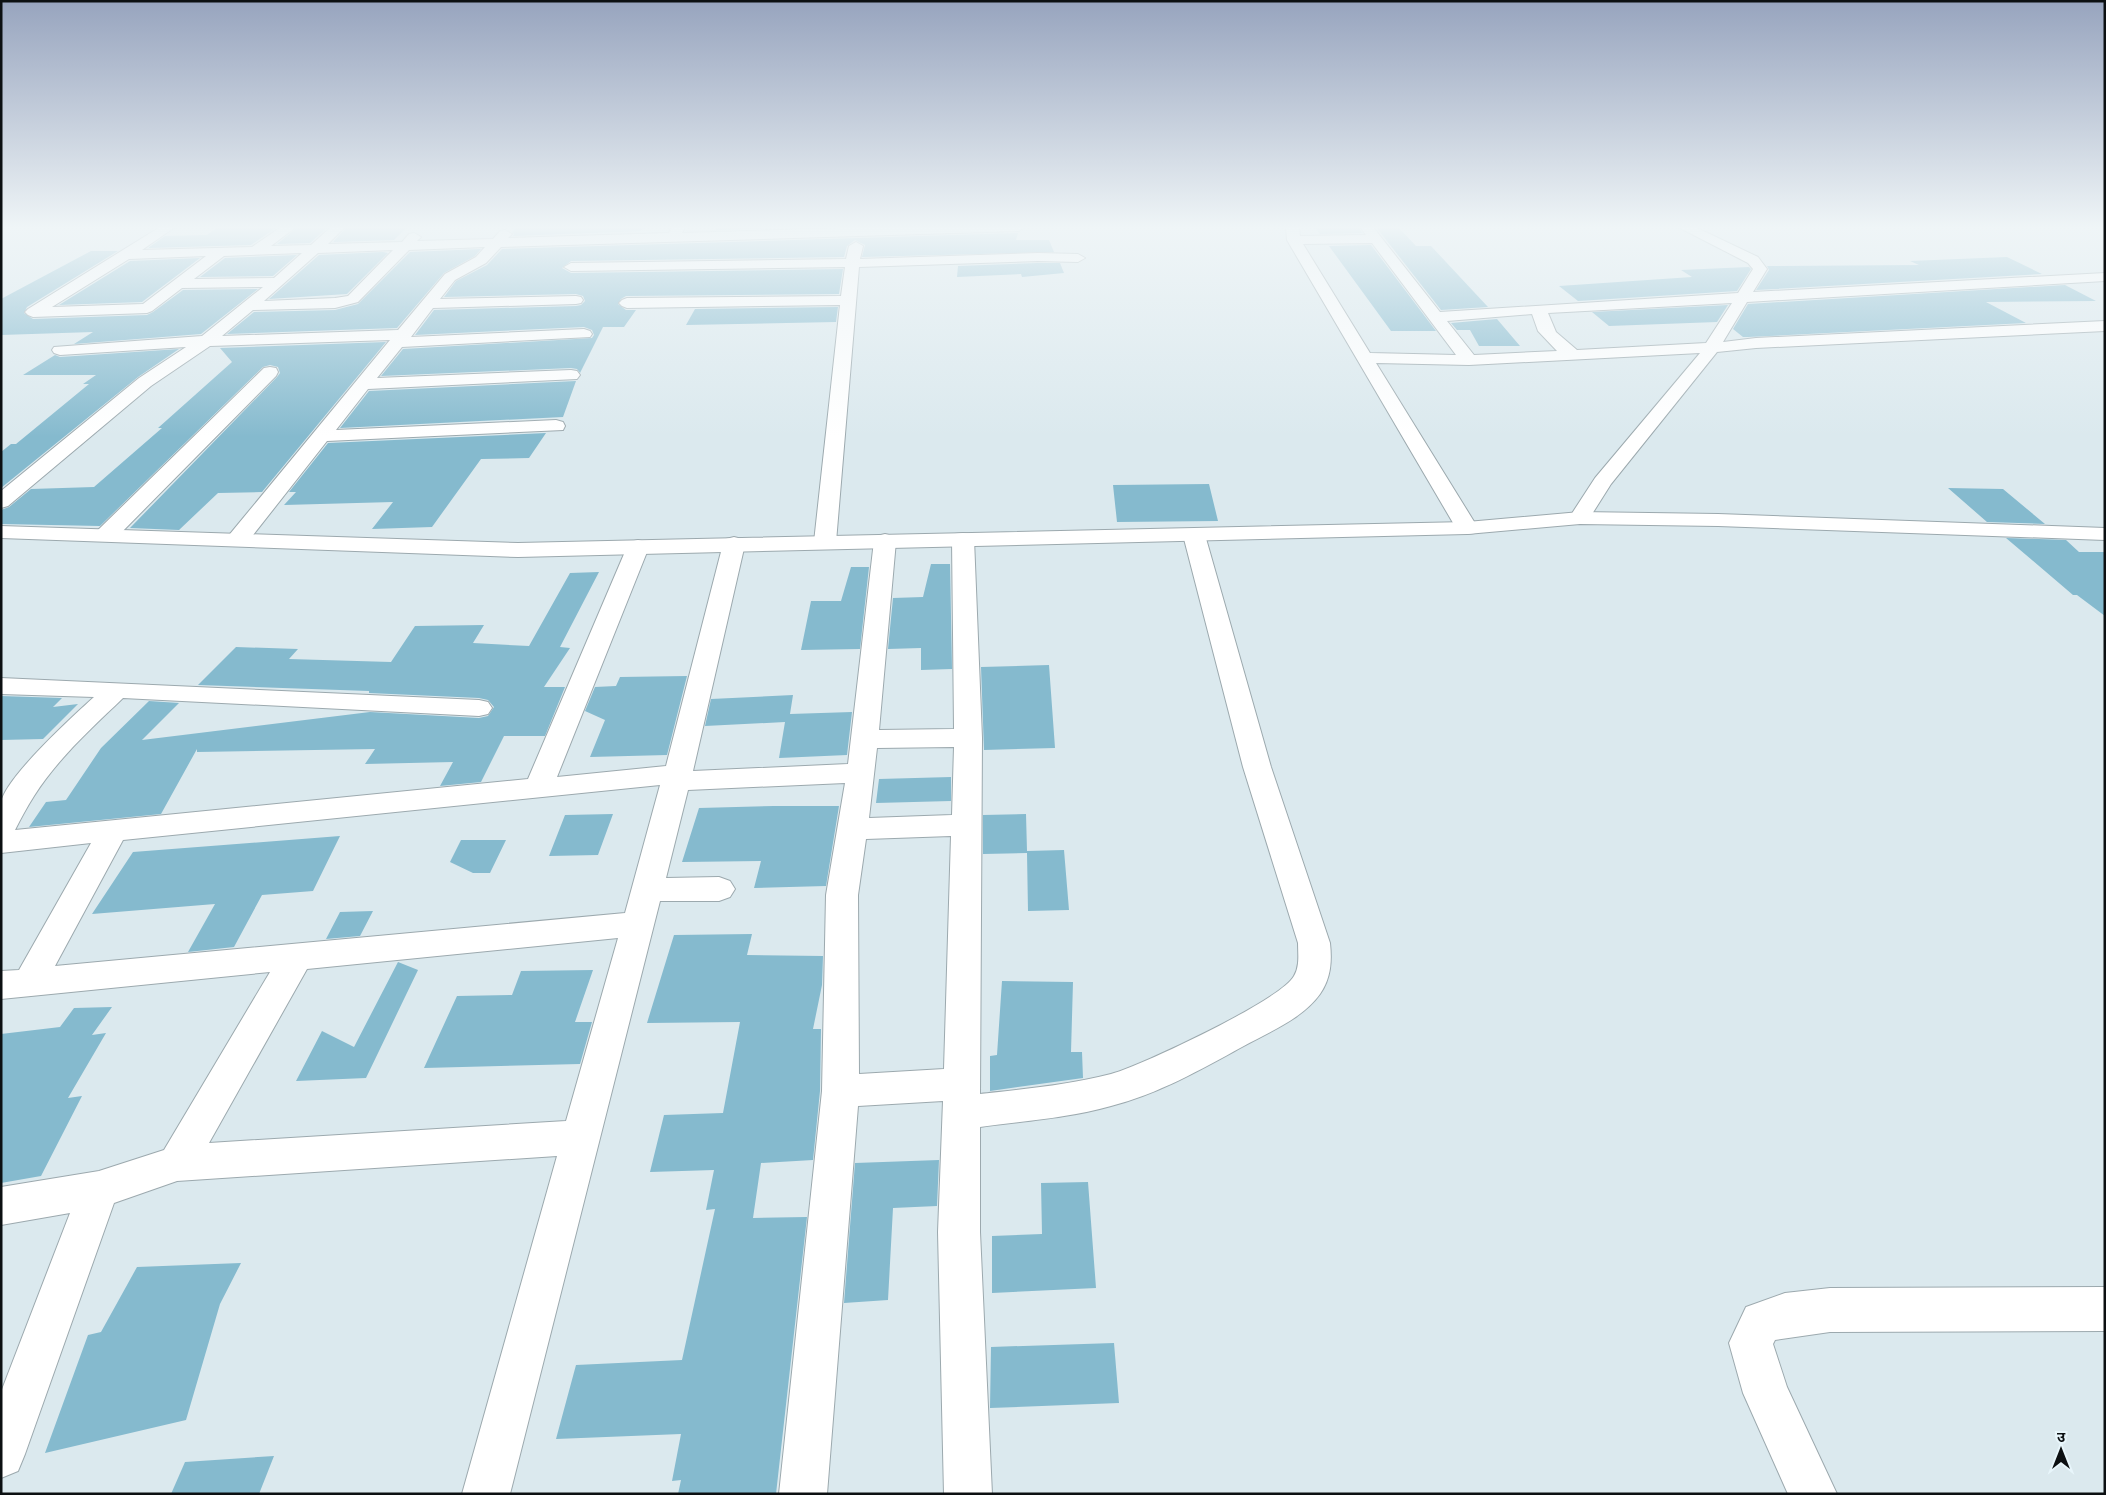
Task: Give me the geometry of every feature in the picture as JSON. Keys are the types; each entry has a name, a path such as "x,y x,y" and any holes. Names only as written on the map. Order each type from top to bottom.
{"street":[{"path":"58,297 33,312 147,308 162,297"},
{"path":"1,502 145,382 206,341 260,297"},
{"path":"249,306 336,303 356,297"},
{"path":"238,539 435,297"},
{"path":"549,301 552,297"},
{"path":"825,542 848,297"},
{"path":"1329,297 1466,528"},
{"path":"1420,297 1468,360"},
{"path":"1435,317 1539,309 1763,297"},
{"path":"1580,518 1602,482 1711,348 1742,298"},
{"path":"429,304 576,300"},
{"path":"627,303 848,300"},
{"path":"1539,309 1542,326 1547,334 1572,354"},
{"path":"1364,358 1468,360 1711,348 1756,343 2105,326"},
{"path":"60,350 206,341 584,334"},
{"path":"106,534 270,372"},
{"path":"364,384 571,375"},
{"path":"322,436 556,426"},
{"path":"1,532 106,534 518,550 1466,528 1580,518 1728,520 2105,534"},
{"path":"841,1091 962,1099 1062,1100 1109,1091 1134,1084 1164,1071 1280,1010 1299,995 1309,983 1315,965 1314,944 1257,767 1194,535"},
{"path":"963,539 968,738 959,1232 968,1494"},
{"path":"803,1494 841,1091 842,895 861,773 886,541"},
{"path":"486,1494 677,778 734,544"},
{"path":"539,787 638,547"},
{"path":"1,686 479,708"},
{"path":"1,829 20,792 39,765 117,690"},
{"path":"864,739 968,738"},
{"path":"1,842 539,787 677,778 861,773"},
{"path":"853,829 966,825"},
{"path":"15,984 114,830"},
{"path":"647,890 719,888"},
{"path":"15,984 638,924"},
{"path":"177,1164 297,956"},
{"path":"1,1206 99,1190 177,1164 581,1137"},
{"path":"1,1454 99,1190"},
{"path":"1813,1494 1766,1394 1751,1343 1761,1322 1785,1315 1830,1310 2105,1309"}],"building":[{"path":"5,297 44,297 27,307 24,313 33,319 147,315 174,297 248,297 201,334 74,344 93,332 1,335 1,299"},
{"path":"72,297 149,297 142,302 59,305"},
{"path":"272,297 304,297 269,299"},
{"path":"365,297 424,297 397,328 227,334 254,312 335,310 358,304"},
{"path":"583,297 625,297 618,304 626,310 636,310 624,327 603,327 580,373 577,369 571,368 381,376 403,349 592,338 594,335 592,330 584,327 415,335 434,310 576,306 581,305 585,301"},
{"path":"1366,297 1410,297 1436,331 1391,331"},
{"path":"1431,297 1478,297 1488,307 1441,310"},
{"path":"1573,297 1645,297 1578,301"},
{"path":"1869,297 2088,297 2096,301 1986,302 2026,323 1743,337 1733,329 1748,304"},
{"path":"1728,305 1717,322 1609,326 1592,312"},
{"path":"838,307 836,322 686,325 695,309"},
{"path":"1497,319 1520,346 1479,346 1470,330 1457,330 1451,323"},
{"path":"386,342 262,492 218,493 179,530 130,528 277,377 280,373 278,367 270,365 263,367 100,526 1,524 1,510 9,507 31,489 94,487 162,428 158,428 232,362 220,348"},
{"path":"179,349 138,377 1,488 1,452 11,444 16,444 89,384 83,384 96,375 23,375 55,355 60,357"},
{"path":"576,381 563,417 340,428 369,391"},
{"path":"546,433 529,458 481,459 432,527 372,529 393,502 284,505 296,492 289,492 328,443"},
{"path":"1209,484 1218,521 1117,522 1113,485"},
{"path":"1948,488 2003,489 2045,524 1987,522"},
{"path":"2006,538 2066,540 2079,552 2105,552 2105,616 2077,595 2073,595"},
{"path":"931,564 950,564 952,669 921,670 921,648 888,649 893,598 923,597"},
{"path":"851,567 869,567 860,649 801,650 811,601 841,601"},
{"path":"599,572 560,647 570,648 544,687 565,687 545,736 504,736 481,782 440,786 453,762 365,764 375,749 197,752 197,749 161,814 29,827 46,802 66,800 101,748 149,701 179,703 142,740 370,712 479,718 488,716 494,707 488,700 479,698 369,693 369,691 198,685 236,647 298,649 289,659 391,662 415,626 484,625 473,643 529,646 570,573"},
{"path":"1049,665 1055,748 984,750 981,667"},
{"path":"687,676 667,755 590,757 605,720 585,711 595,687 616,686 620,677"},
{"path":"793,695 790,714 852,712 847,755 779,758 785,722 705,726 711,699"},
{"path":"1,696 62,698 53,707 78,704 43,739 1,740"},
{"path":"951,777 951,801 876,803 879,779"},
{"path":"839,806 826,886 754,888 761,861 682,862 699,808"},
{"path":"613,814 598,855 549,856 565,815"},
{"path":"1026,814 1027,851 1064,850 1069,910 1028,911 1027,853 983,854 983,815"},
{"path":"340,836 313,891 262,895 234,947 188,952 215,904 92,914 133,852"},
{"path":"461,840 506,840 490,873 473,873 450,862"},
{"path":"373,911 360,936 326,939 340,912"},
{"path":"752,934 747,955 823,956 822,985 813,1029 821,1029 820,1091 813,1160 761,1163 753,1218 807,1217 776,1494 678,1494 681,1480 672,1481 681,1434 556,1439 576,1365 682,1360 715,1209 706,1210 714,1170 650,1172 664,1115 723,1113 740,1022 647,1023 674,935"},
{"path":"398,962 418,970 366,1078 296,1081 322,1031 354,1047"},
{"path":"593,970 575,1022 592,1022 580,1064 424,1068 457,996 512,995 521,971"},
{"path":"1002,981 1073,982 1071,1052 1082,1052 1083,1078 990,1091 990,1056 997,1055"},
{"path":"112,1007 92,1035 106,1033 68,1098 82,1096 41,1176 1,1183 1,1034 60,1027 74,1008"},
{"path":"939,1160 937,1206 893,1208 888,1300 844,1303 855,1163"},
{"path":"1088,1182 1096,1288 992,1293 992,1236 1042,1234 1041,1183"},
{"path":"241,1263 220,1304 186,1420 45,1453 88,1335 101,1332 137,1267"},
{"path":"1114,1343 1119,1403 990,1408 991,1347"},
{"path":"274,1456 259,1494 171,1494 185,1462"}]}
